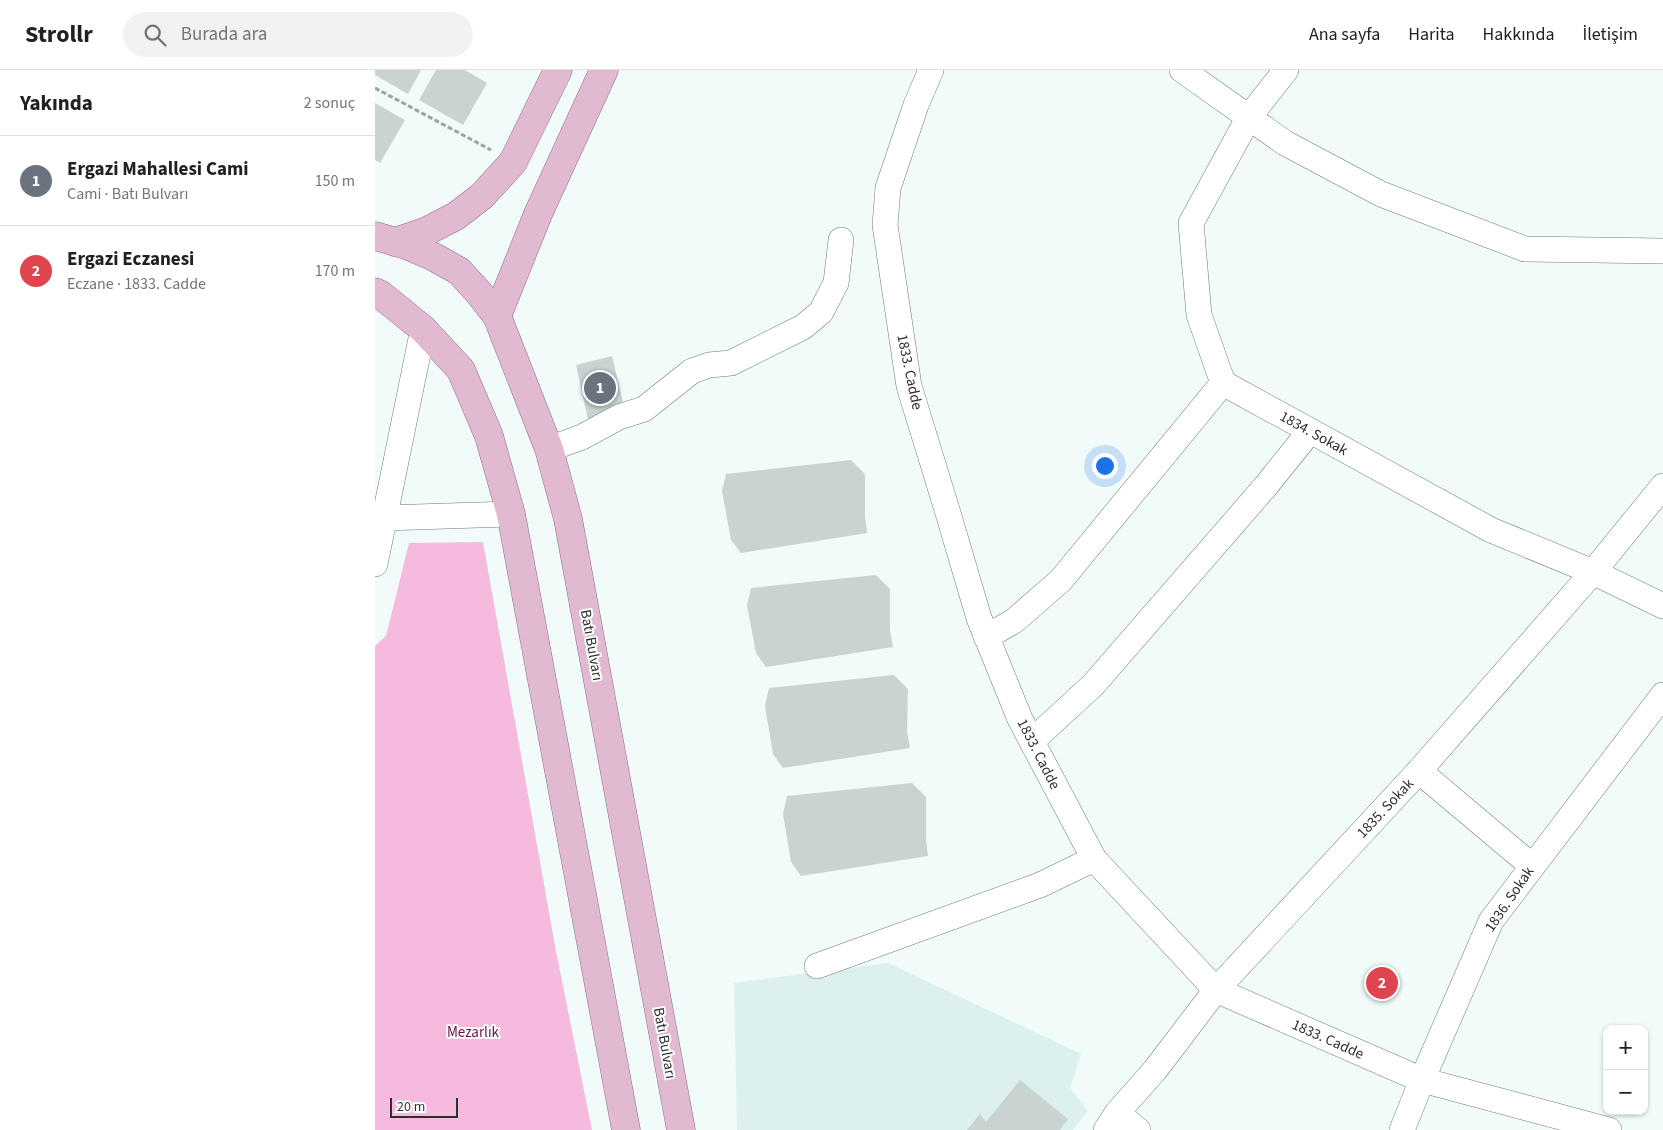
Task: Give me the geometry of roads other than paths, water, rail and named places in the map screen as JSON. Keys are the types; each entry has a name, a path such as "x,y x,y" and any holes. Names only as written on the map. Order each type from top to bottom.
{"main road":[{"path":"385,239 427,231 457,216 483,196 513,162 558,70"},
{"path":"497,316 538,214 604,70"},
{"name":"Batı Bulvarı","path":"385,239 434,257 459,271 497,316 549,449 568,519 681,1130"},
{"path":"375,292 423,328 461,370 489,436 511,514 626,1130"}],"street":[{"name":"1833. Cadde","path":"931,70 916,105 888,188 885,225 909,386 986,637 1020,719 1094,859 1216,990 1422,1080 1609,1130"},
{"path":"1183,70 1285,143 1381,194 1525,248 1663,251"},
{"path":"986,637 1014,621 1061,580 1223,383 1199,315 1191,223 1249,117 1285,70"},
{"path":"549,449 582,437 619,417 644,409 692,371 709,365 731,363 803,327 821,312 835,283 841,240"},
{"path":"375,564 423,328"},
{"name":"1834. Sokak","path":"1223,383 1491,530 1593,572 1663,606"},
{"path":"1032,741 1093,685 1265,487 1310,431"},
{"name":"1835. Sokak","path":"1112,1122 1155,1070 1216,990 1419,771 1593,572 1663,486"},
{"path":"384,518 511,514"},
{"name":"1836. Sokak","path":"1402,1130 1491,921 1663,695"},
{"path":"1419,771 1532,866"},
{"path":"817,966 1040,885 1094,859"},
{"path":"1112,1122 1138,1130"}],"place":[{"name":"Ergazi Mahallesi Cami","path":"600,388"},
{"name":"Ergazi Eczanesi","path":"1382,983"}],"park label":[{"name":"Mezarlık","path":"473,1032"}]}
